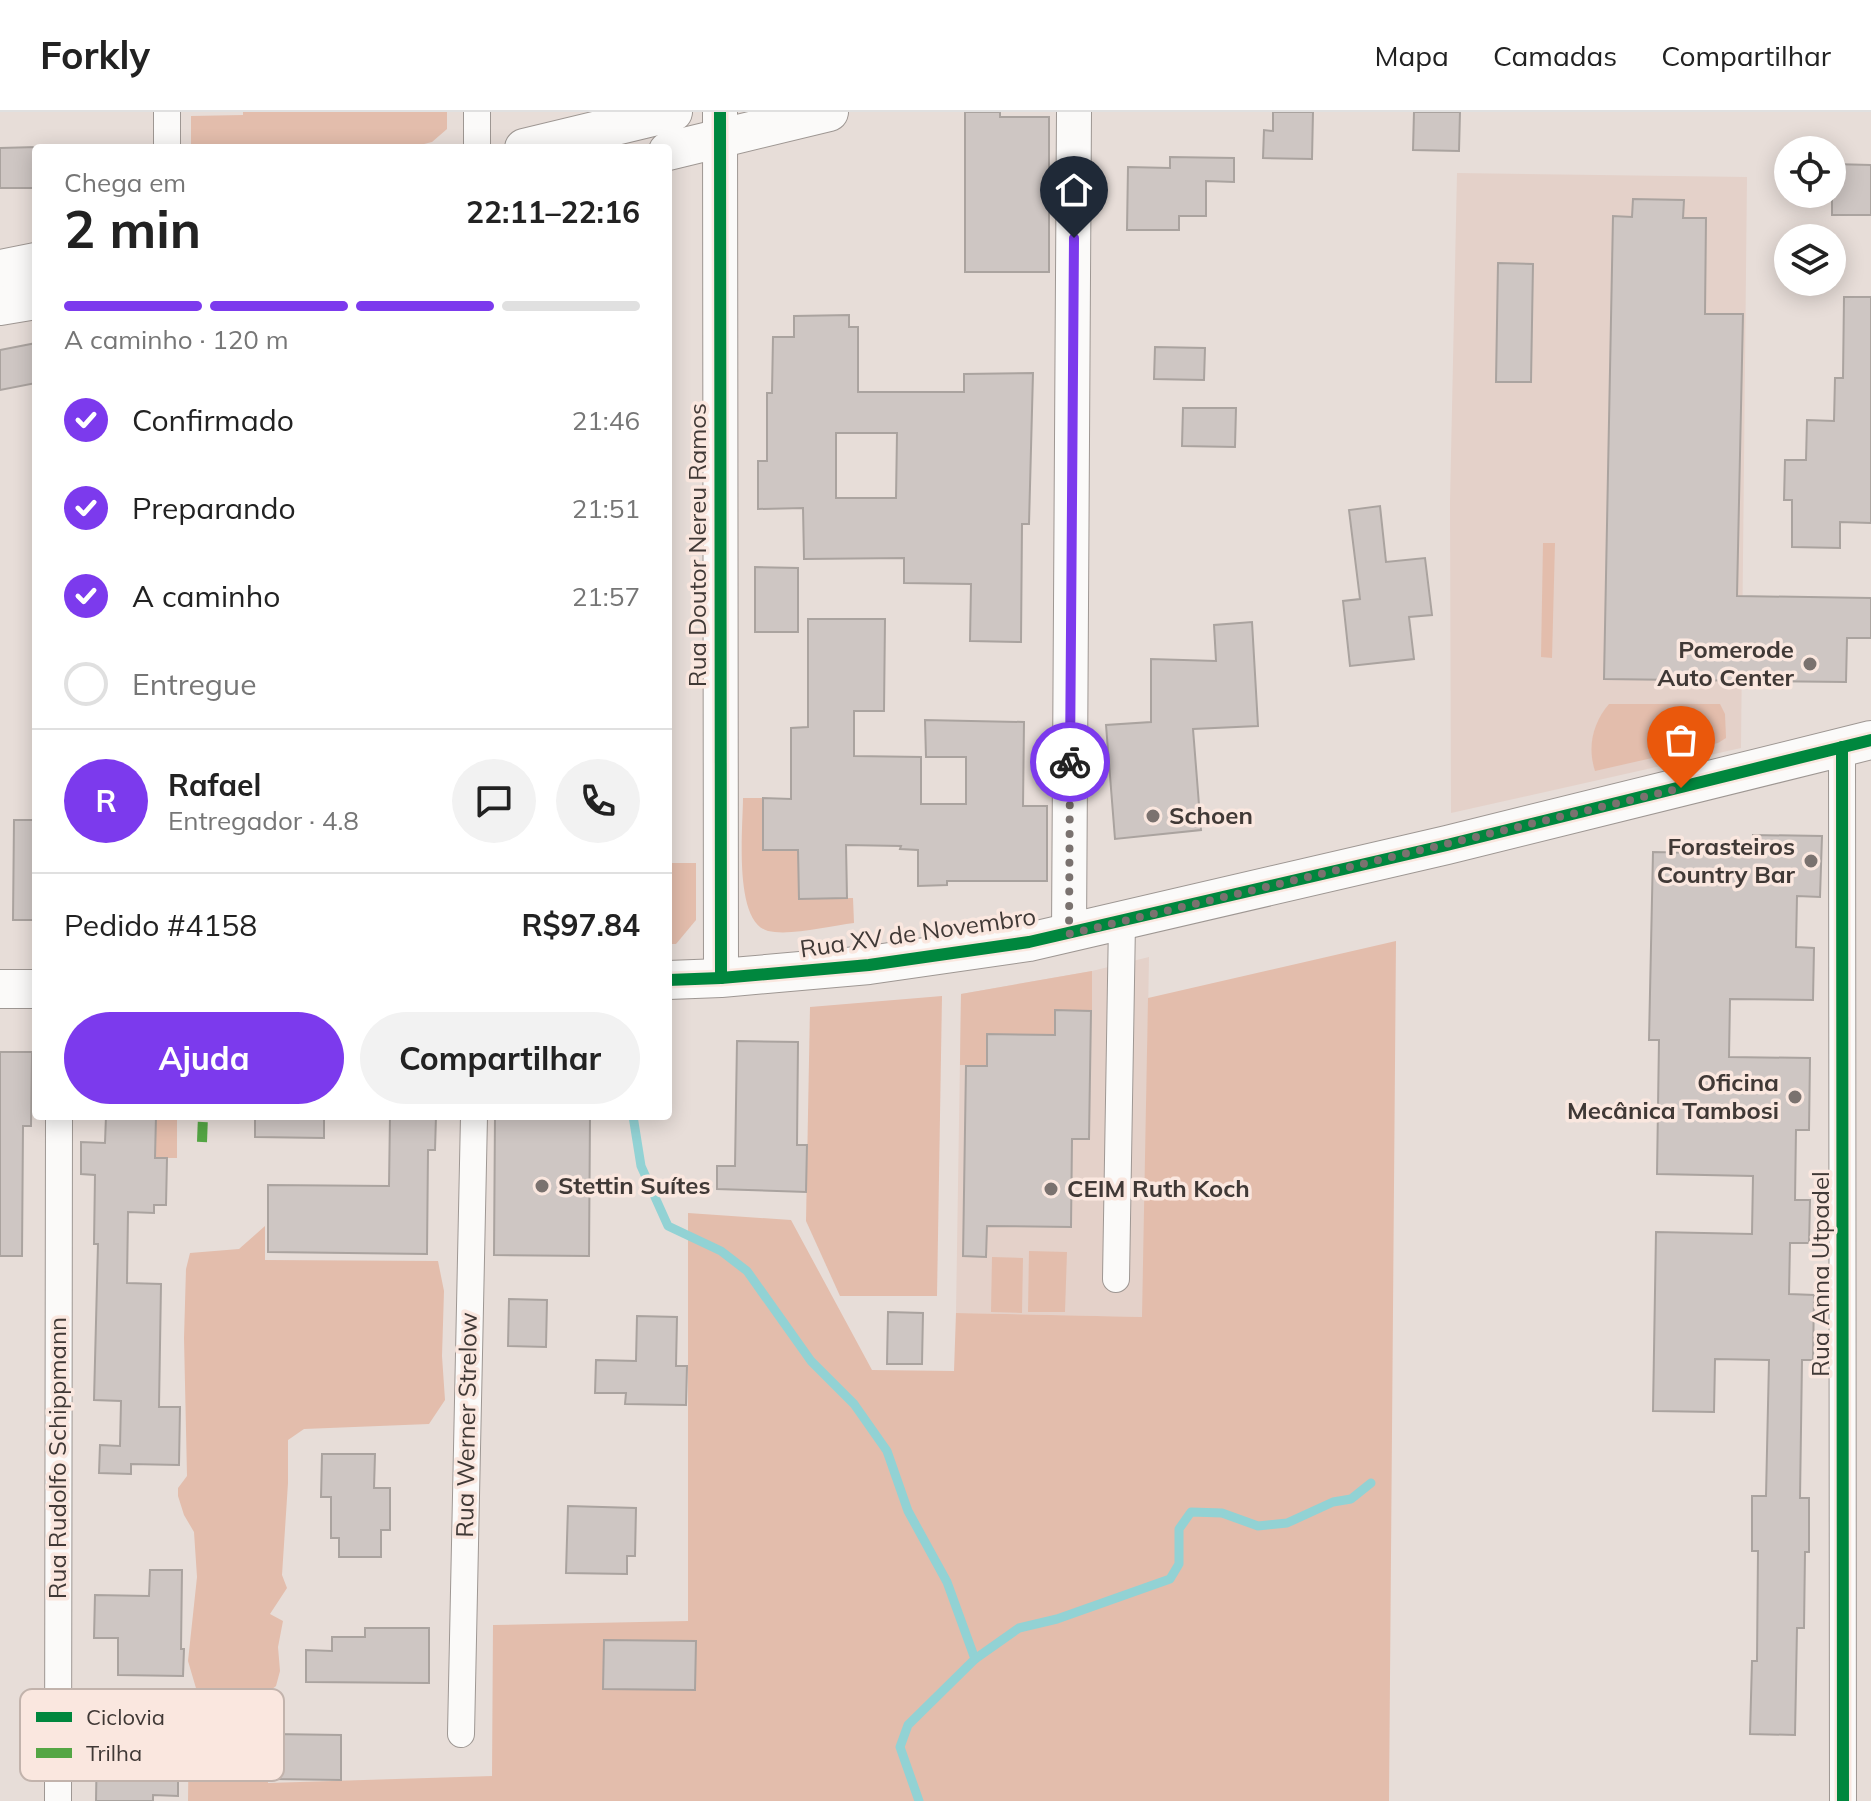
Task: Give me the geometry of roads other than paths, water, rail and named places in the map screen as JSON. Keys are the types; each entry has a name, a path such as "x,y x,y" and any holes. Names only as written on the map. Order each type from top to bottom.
{"main road":[{"path":"541,144 673,112"},
{"path":"672,149 720,125 829,112"},
{"path":"0,269 32,263"},
{"path":"0,306 32,301"},
{"name":"Rua XV de Novembro","path":"672,980 869,965 1069,934 1857,743"},
{"path":"0,989 32,989"}],"street":[{"path":"167,112 167,144"},
{"path":"477,112 477,144"},
{"path":"1069,934 1074,112"},
{"name":"Rua Doutor Nereu Ramos","path":"720,125 721,978"},
{"name":"Rua Anna Utpadel","path":"1843,1801 1857,743"},
{"path":"1116,1279 1122,922"},
{"name":"Rua Rudolfo Schippmann","path":"58,1689 59,1120"},
{"name":"Rua Werner Strelow","path":"461,1734 474,1120"},
{"name":"Rua Rudolfo Schippmann","path":"58,1781 58,1801"}],"waterway":[{"path":"634,1120 641,1166 668,1226 721,1251 747,1271 811,1361 854,1404 887,1451 908,1511 947,1582 975,1659 908,1725 900,1747 919,1801"},
{"path":"975,1659 1019,1628 1057,1619 1170,1579 1179,1564 1179,1529 1191,1512 1222,1513 1258,1526 1287,1523 1333,1502 1351,1499 1371,1483"}],"place":[{"name":"Pomerode Auto Center","path":"1810,664"},
{"name":"Schoen","path":"1153,816"},
{"name":"Forasteiros Country Bar","path":"1811,861"},
{"name":"Oficina Mecânica Tambosi","path":"1795,1097"},
{"name":"Stettin Suítes","path":"542,1186"},
{"name":"CEIM Ruth Koch","path":"1051,1189"}]}
